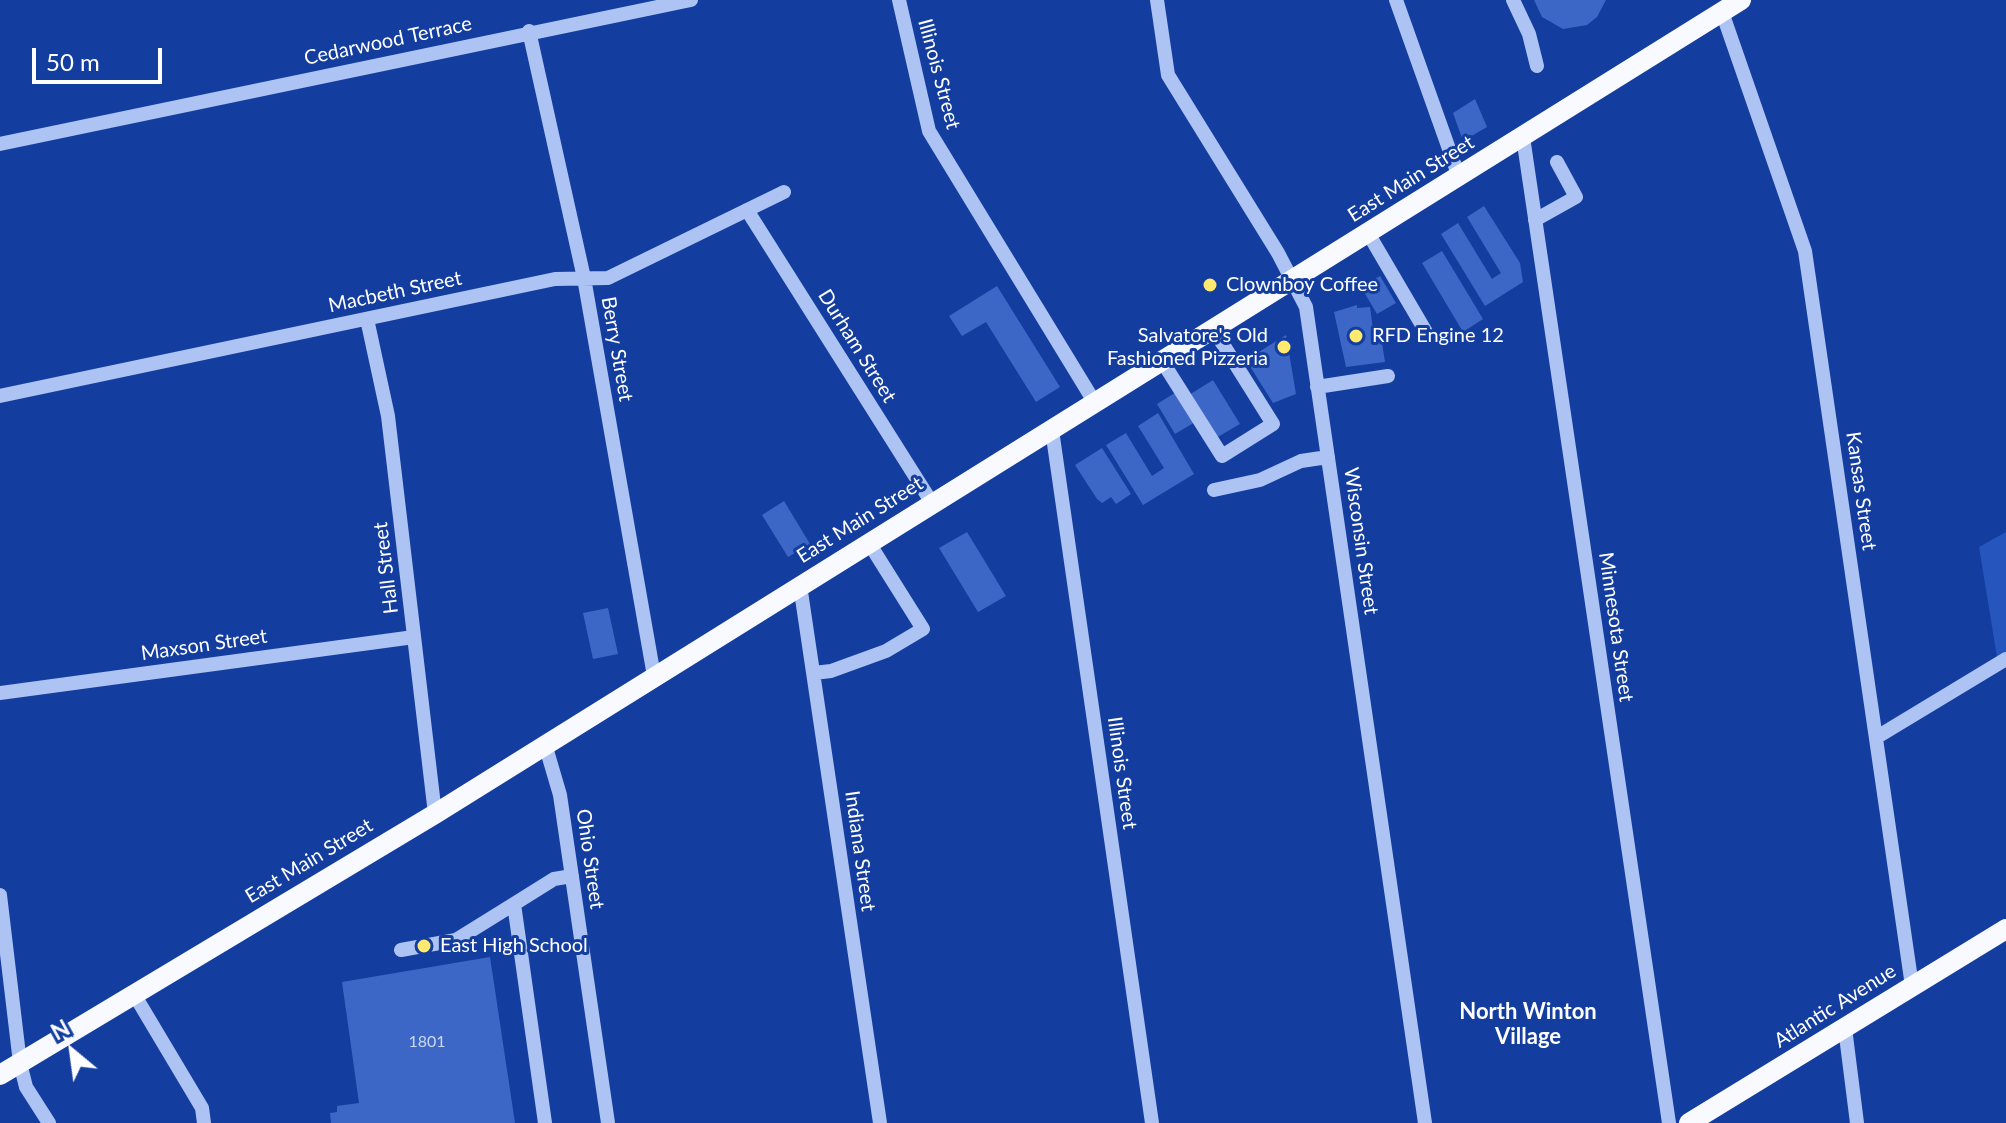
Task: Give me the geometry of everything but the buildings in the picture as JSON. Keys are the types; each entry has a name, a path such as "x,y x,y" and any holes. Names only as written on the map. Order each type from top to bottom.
{"main road":[{"name":"East Main Street","path":"0,1075 435,814 1741,0"},
{"name":"Atlantic Avenue","path":"1689,1123 1912,986 2006,933"}],"street":[{"name":"Cedarwood Terrace","path":"0,144 529,31 691,0"},
{"name":"Illinois Street","path":"899,0 929,131 1095,403"},
{"name":"Wisconsin Street","path":"1157,0 1168,75 1293,280 1306,307 1425,1123"},
{"path":"1396,0 1459,177"},
{"path":"1513,0 1529,34 1537,66"},
{"name":"Kansas Street","path":"1722,12 1805,251 1912,986"},
{"name":"Berry Street","path":"529,31 584,278 654,676"},
{"name":"Minnesota Street","path":"1523,137 1669,1123"},
{"path":"1535,220 1576,197 1557,162"},
{"name":"Macbeth Street","path":"0,396 555,279 619,274 784,192"},
{"name":"Durham Street","path":"747,210 932,503"},
{"path":"1368,233 1426,332"},
{"name":"Hall Street","path":"367,319 388,416 435,814"},
{"path":"1162,361 1222,456 1273,424 1214,330"},
{"path":"1317,387 1388,376"},
{"name":"Illinois Street","path":"1052,430 1152,1123"},
{"path":"1214,490 1260,480 1301,461 1328,457"},
{"path":"814,673 831,671 886,651 923,629 869,543"},
{"name":"Indiana Street","path":"800,585 880,1123"},
{"name":"Maxson Street","path":"0,693 414,637"},
{"path":"1877,737 2006,659"},
{"name":"Ohio Street","path":"545,744 557,779 608,1123"},
{"path":"401,950 456,940 554,879 572,876"},
{"path":"0,895 20,1063 26,1087 49,1123"},
{"path":"514,904 545,1123"},
{"path":"134,994 202,1108 204,1123"},
{"path":"1845,1028 1857,1123"}],"shaded area":[{"path":"2006,532 2006,652 1997,657 1979,547"}],"place":[{"name":"Clownboy Coffee","path":"1210,285"},
{"name":"RFD Engine 12","path":"1356,336"},
{"name":"Salvatore's Old Fashioned Pizzeria","path":"1284,347"},
{"name":"East High School","path":"424,946"}],"district":[{"name":"North Winton Village","path":"1528,1024"}]}
